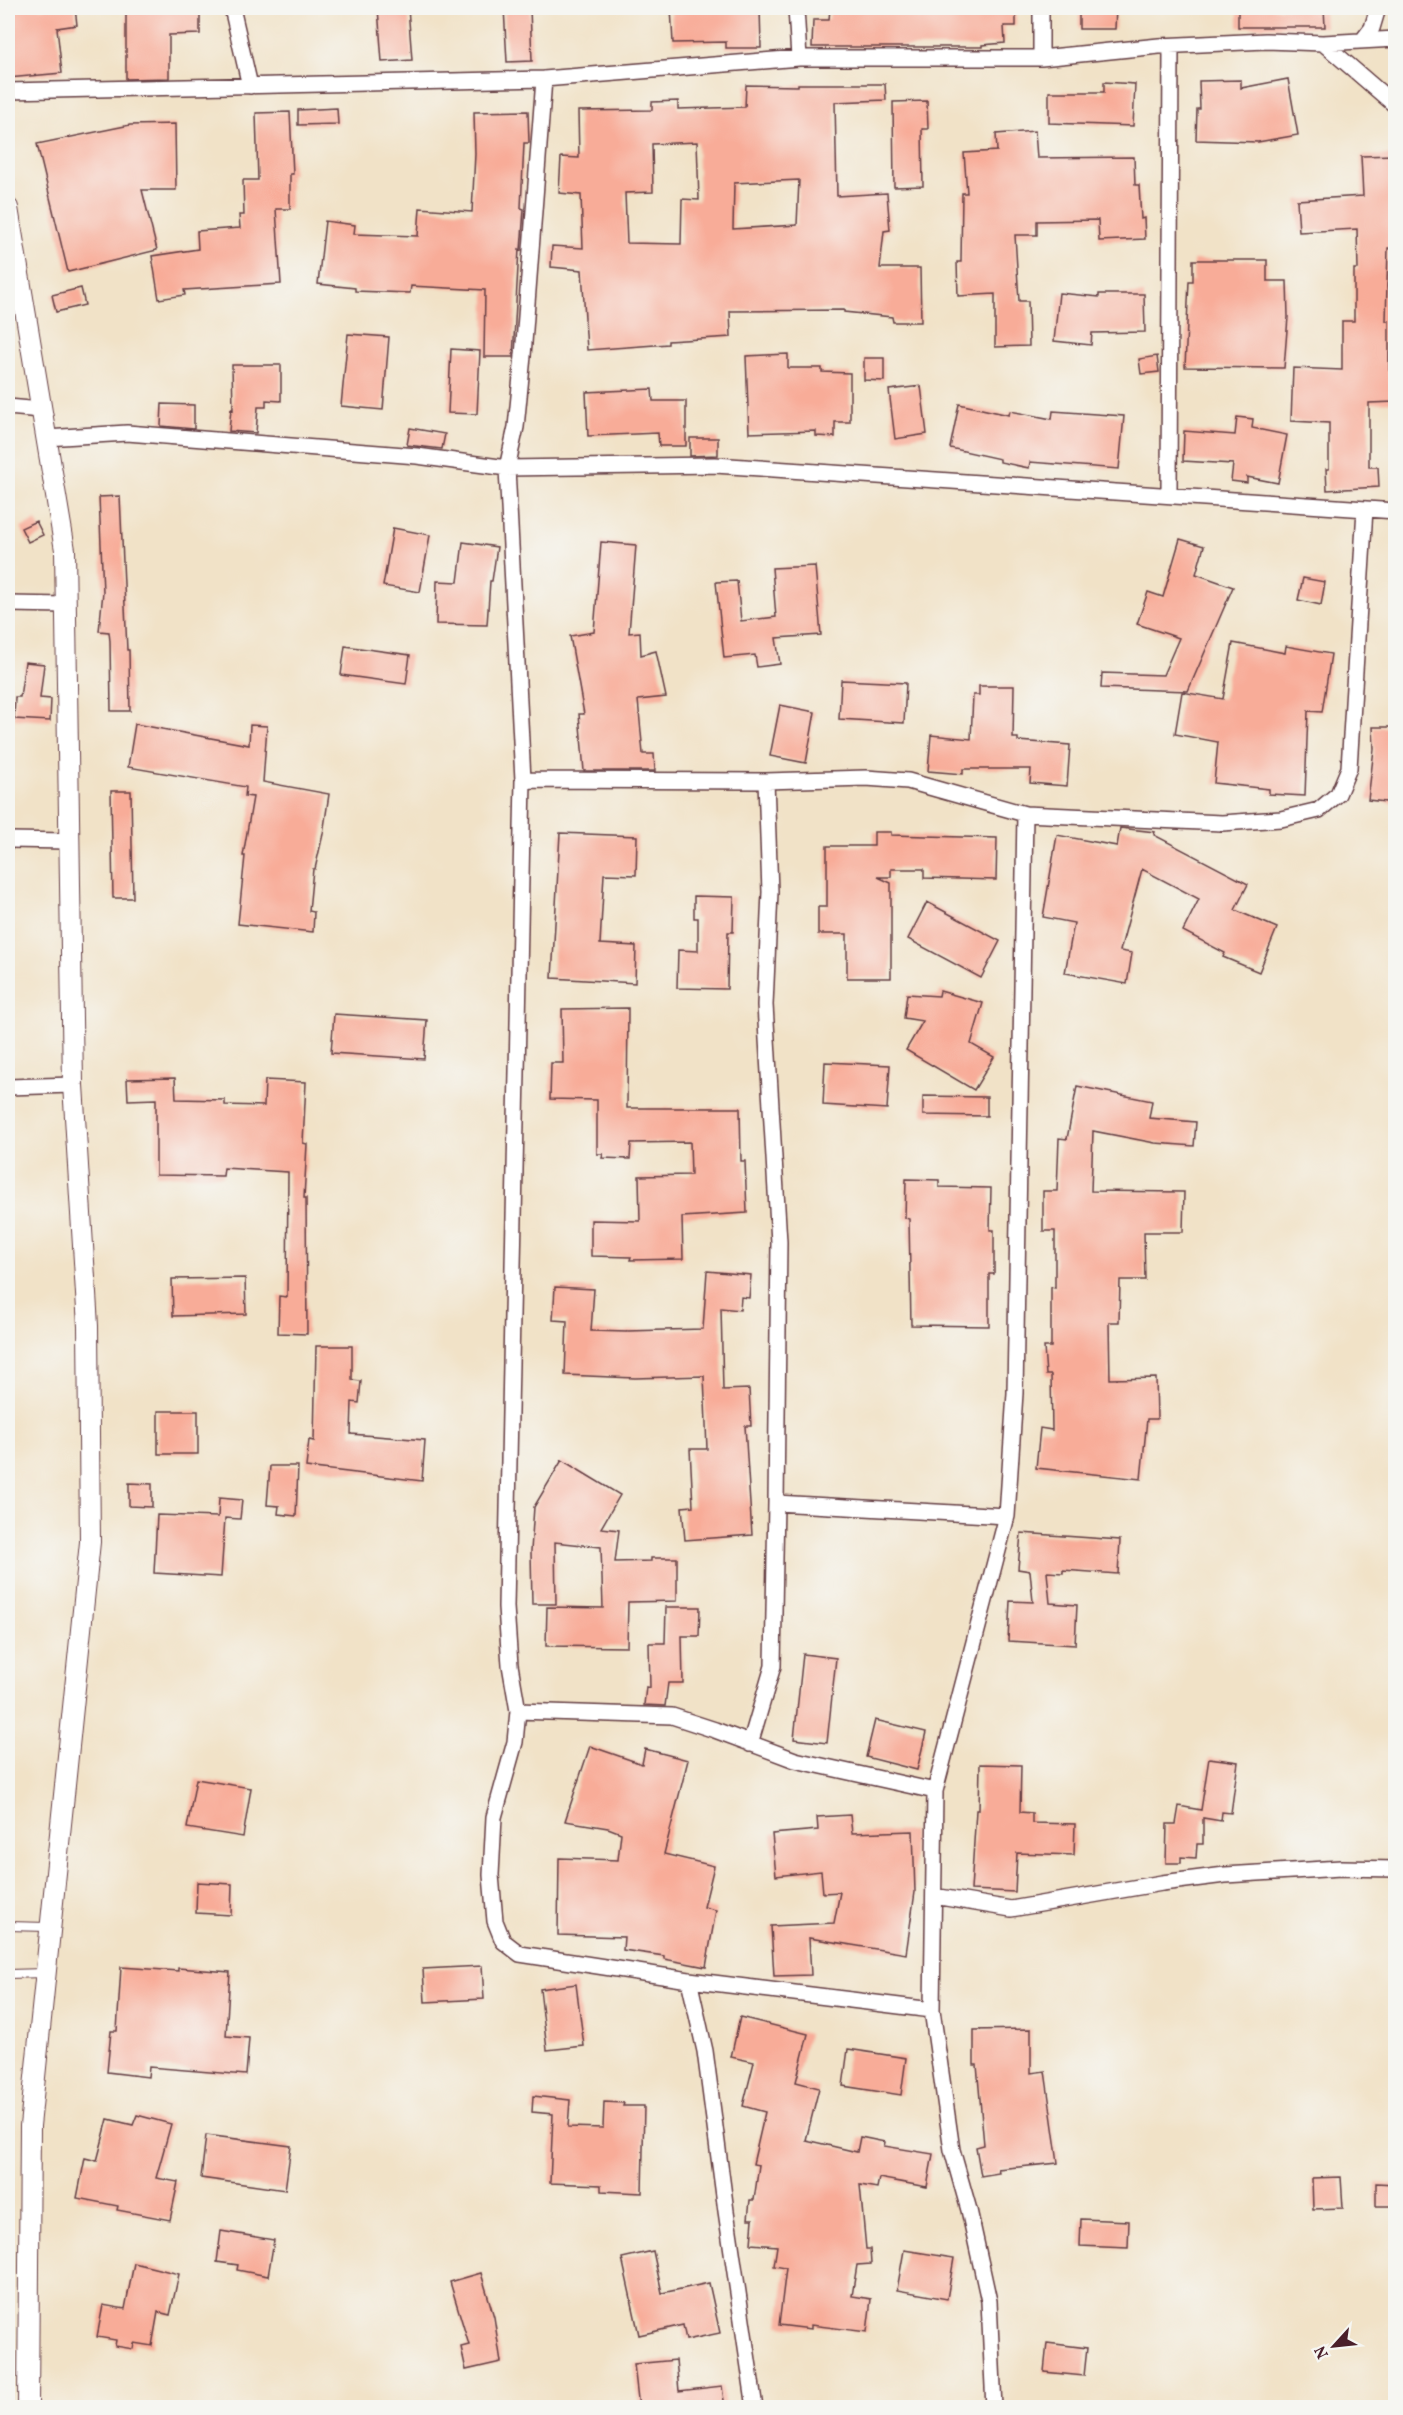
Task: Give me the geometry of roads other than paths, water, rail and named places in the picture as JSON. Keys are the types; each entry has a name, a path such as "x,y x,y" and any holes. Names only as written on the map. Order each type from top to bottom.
{"street":[{"path":"232,8 250,86"},
{"path":"796,8 799,58"},
{"path":"1041,8 1041,58"},
{"path":"1362,41 1372,28 1378,8"},
{"path":"8,91 544,79 799,58 1041,58 1171,46 1266,41 1323,43 1395,39"},
{"path":"1323,43 1395,106"},
{"path":"1169,495 1171,46"},
{"path":"544,79 523,356 516,427 507,468 523,780 506,1607 510,1665 518,1711 515,1742 494,1817 491,1875 495,1921 503,1941 520,1954 689,1980 932,2010"},
{"path":"8,208 65,550 73,1085 88,1326 90,1542 30,2126 28,2408"},
{"path":"8,407 41,410"},
{"path":"46,438 127,433 417,456 507,468 715,465 1395,511"},
{"path":"523,780 766,781 866,778 908,781 1025,814 1222,823 1269,820 1319,810 1338,794 1349,768 1365,509"},
{"path":"8,604 66,605"},
{"path":"750,1744 773,1666 776,1503 779,1242 765,1005 770,892 766,781"},
{"path":"994,2408 989,2301 969,2210 952,2150 932,2010 935,1791 1007,1516 1016,1369 1025,814"},
{"path":"8,840 68,841"},
{"path":"8,1087 73,1085"},
{"path":"776,1503 1007,1516"},
{"path":"518,1711 672,1716 795,1760 935,1791"},
{"path":"934,1896 1011,1909 1162,1883 1225,1875 1341,1868 1395,1869"},
{"path":"689,1980 705,2051 755,2408"}],"lane":[{"path":"8,1926 50,1927"},
{"path":"8,1974 46,1972"}]}
